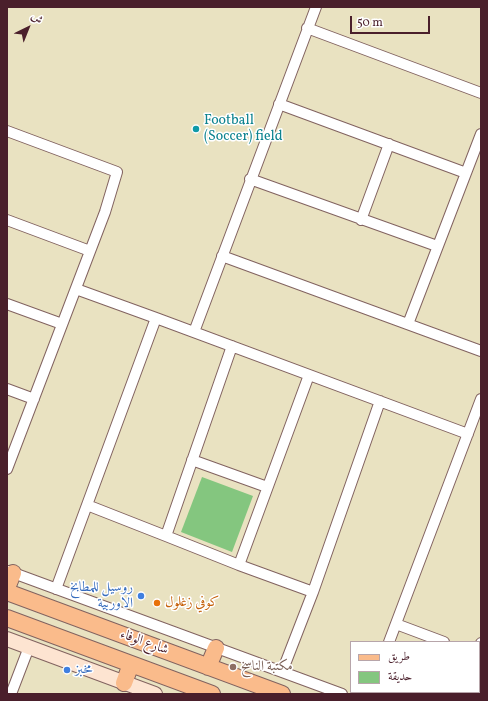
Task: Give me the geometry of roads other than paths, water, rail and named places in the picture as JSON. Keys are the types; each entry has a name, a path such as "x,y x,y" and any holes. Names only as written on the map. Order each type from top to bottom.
{"main road":[{"path":"7,588 10,572"},
{"name":"شارع الوفاء","path":"7,592 282,694"},
{"name":"شارع الوفاء","path":"7,618 212,694"},
{"path":"208,667 216,648"},
{"path":"124,683 131,664"}],"street":[{"path":"194,332 250,179 316,7"},
{"path":"307,28 481,93"},
{"path":"279,104 466,173"},
{"path":"7,131 117,172 105,212 7,469"},
{"path":"408,324 481,134"},
{"path":"361,220 388,144"},
{"path":"250,179 437,246"},
{"path":"7,220 90,251"},
{"path":"222,256 481,351"},
{"path":"76,289 468,434"},
{"path":"7,304 62,324"},
{"path":"56,588 156,318"},
{"path":"166,536 232,346"},
{"path":"239,565 309,375"},
{"path":"7,389 34,399"},
{"path":"389,641 481,400"},
{"path":"282,672 313,592 380,401"},
{"path":"192,460 267,487"},
{"path":"87,505 239,565 313,592"},
{"path":"10,572 342,694"},
{"path":"396,624 441,641"},
{"path":"7,639 154,694"},
{"path":"11,694 29,648"}],"place":[{"name":"Football (Soccer) field","path":"196,129"},
{"name":"روسيل للمطابخ الاوربية","path":"141,596"},
{"name":"كوفي زغلول","path":"157,603"},
{"name":"مكتبة الناسخ","path":"233,667"},
{"name":"مخبز","path":"67,670"}]}
